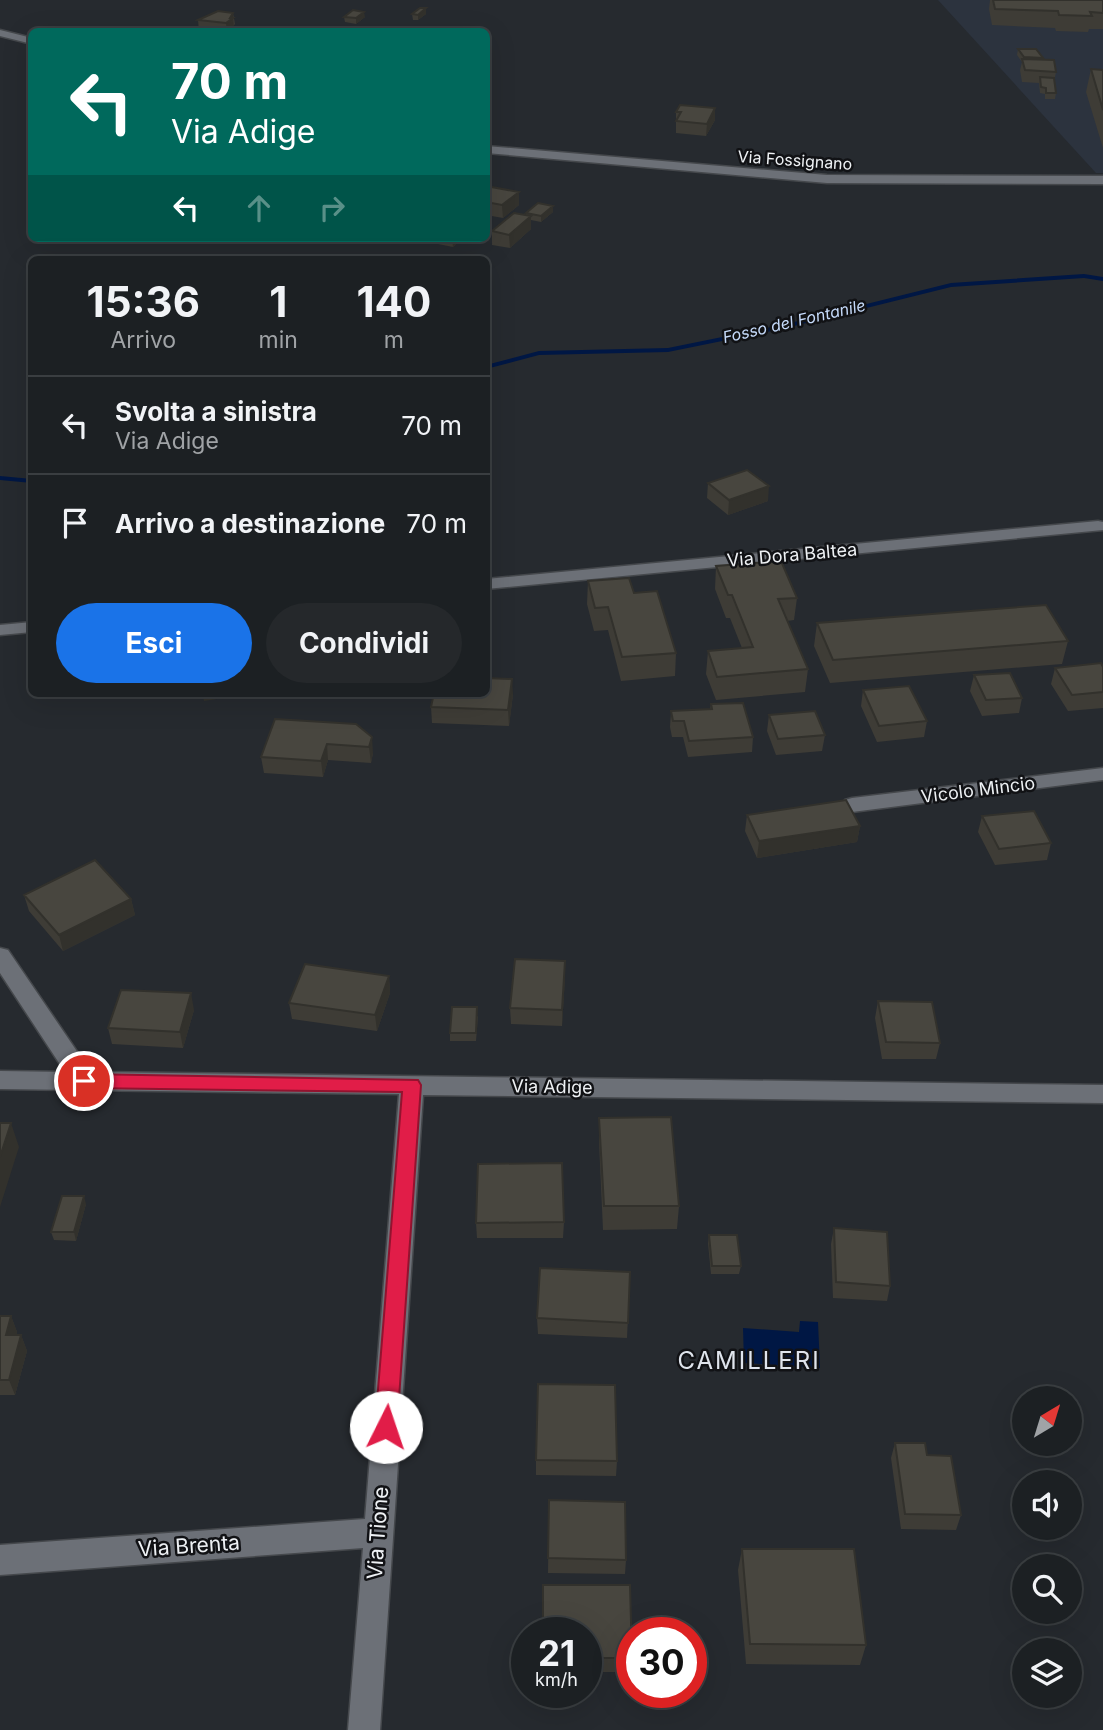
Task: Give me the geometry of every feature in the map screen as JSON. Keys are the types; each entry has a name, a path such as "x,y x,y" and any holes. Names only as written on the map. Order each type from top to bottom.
{"street":[{"path":"0,33 28,40"},
{"name":"Via Fossignano","path":"490,149 819,179 1103,180"},
{"name":"Via Dora Baltea","path":"490,584 1101,528"},
{"path":"0,630 28,627"},
{"name":"Vicolo Mincio","path":"852,805 1103,774"},
{"path":"0,956 84,1081"},
{"name":"Via Adige","path":"0,1080 1103,1094"},
{"name":"Via Tione","path":"364,1730 412,1085"},
{"name":"Via Brenta","path":"0,1560 378,1532"}],"shaded area":[{"path":"938,0 1103,0 1103,173 1096,173"}],"water":[{"path":"800,1321 818,1322 820,1368 744,1363 743,1328 799,1332"}],"building":[{"path":"993,0 1103,0 1103,13 1090,12 1092,16 1059,15 1058,11 995,9"},
{"path":"420,8 426,8 418,15 412,14"},
{"path":"353,10 364,12 356,18 344,17"},
{"path":"218,11 233,13 230,18 233,18 226,23 198,20"},
{"path":"1018,49 1036,49 1043,58 1024,57"},
{"path":"1022,59 1054,60 1056,72 1025,70"},
{"path":"1091,69 1103,70 1103,110"},
{"path":"1040,77 1054,78 1056,93 1046,93 1046,88 1041,87"},
{"path":"680,105 715,108 707,124 676,121 681,112 676,112"},
{"path":"490,187 519,192 502,205 490,203"},
{"path":"538,203 553,206 541,216 526,213"},
{"path":"514,213 531,216 509,235 492,231"},
{"path":"747,470 769,486 729,500 708,483"},
{"path":"781,561 797,598 778,599 808,669 717,677 708,651 753,647 732,595 728,595 716,566"},
{"path":"629,578 634,593 657,591 676,653 622,657 608,607 595,608 588,581"},
{"path":"1046,605 1068,641 833,660 817,623"},
{"path":"1101,663 1103,692 1072,695 1055,668"},
{"path":"1010,673 1022,698 986,700 974,675"},
{"path":"490,678 512,679 508,710 431,707 433,697 490,697"},
{"path":"909,686 927,721 879,726 863,690"},
{"path":"743,703 753,737 689,741 684,721 673,721 671,711 712,709 711,704"},
{"path":"815,711 825,735 778,739 769,715"},
{"path":"275,719 356,724 372,737 369,747 327,744 321,761 261,757"},
{"path":"846,800 860,826 759,841 747,815"},
{"path":"1034,811 1051,843 999,849 982,816"},
{"path":"95,860 131,899 59,935 24,895"},
{"path":"515,959 565,961 562,1010 510,1008"},
{"path":"305,964 389,976 375,1015 289,1003"},
{"path":"121,990 191,993 180,1032 108,1028"},
{"path":"878,1001 932,1002 940,1043 886,1042"},
{"path":"452,1007 477,1007 476,1033 450,1033"},
{"path":"671,1117 679,1206 604,1206 599,1118"},
{"path":"0,1123 11,1123 0,1157"},
{"path":"562,1163 564,1222 476,1223 478,1164"},
{"path":"62,1196 84,1196 74,1232 51,1232"},
{"path":"834,1228 887,1232 890,1286 836,1282"},
{"path":"709,1235 737,1235 741,1266 712,1266"},
{"path":"540,1268 630,1272 628,1323 537,1318"},
{"path":"0,1316 11,1316 6,1335 21,1335 9,1380 0,1380"},
{"path":"538,1384 615,1385 617,1461 536,1460"},
{"path":"895,1443 925,1443 927,1455 951,1456 961,1515 905,1514"},
{"path":"549,1500 625,1502 626,1560 548,1558"},
{"path":"742,1549 854,1549 866,1645 750,1644"},
{"path":"543,1585 630,1585 631,1617 616,1617 616,1658 602,1658 602,1617 543,1617"}],"waterway":[{"name":"Fosso del Fontanile","path":"490,366 539,353 668,350 786,326 951,285 1084,276 1103,279"},
{"name":"Fosso del Fontanile","path":"0,478 28,481"}],"district":[{"name":"CAMILLERI","path":"749,1361"}],"route":[{"path":"84,1081 412,1085 386,1427"}]}
